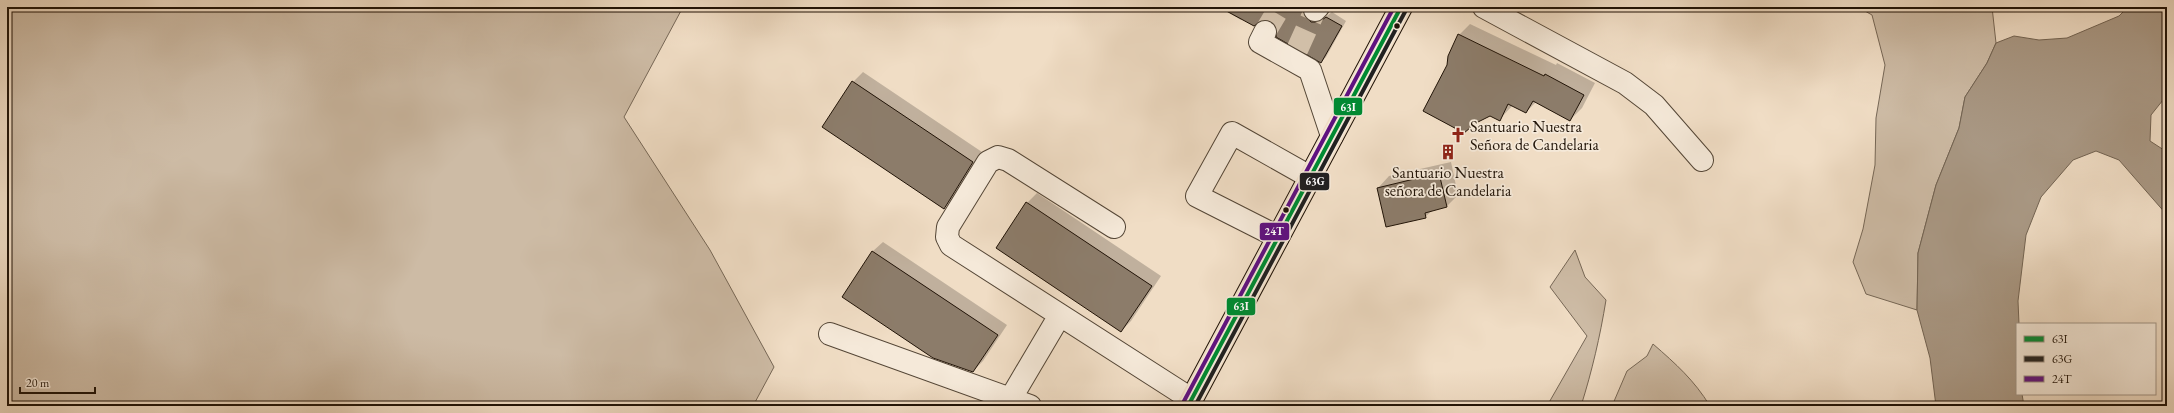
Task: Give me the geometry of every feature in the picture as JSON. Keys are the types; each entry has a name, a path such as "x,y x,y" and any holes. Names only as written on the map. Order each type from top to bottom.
{"highway":[{"path":"1190,402 1401,7"}],"street":[{"path":"1484,7 1625,83 1654,105 1702,160"},
{"path":"1265,32 1260,42 1294,54 1310,70 1332,136"},
{"path":"1278,237 1197,196 1232,133 1310,177"},
{"path":"1114,227 1008,160 998,157 988,162 948,227 947,237 951,245 1060,315 1190,402"},
{"path":"830,334 1021,402 1060,315"}],"shaded area":[{"path":"7,7 683,7 624,117 710,250 774,367 753,406 7,406"},
{"path":"1858,7 1992,7 1996,43 1987,63 1965,97 1959,128 1936,185 1918,253 1917,310 1866,294 1853,262 1863,229 1875,165 1876,118 1885,65 1872,15"},
{"path":"2128,7 2167,7 2167,95 2151,115 2150,141 2167,152 2167,215 2119,160 2096,151 2073,160 2041,197 2026,235 2018,301 2019,323 2016,323 2016,395 2022,395 2024,406 1936,406 1930,358 1917,310 1918,253 1936,185 1959,128 1965,97 1987,63 1996,43 2014,36 2039,40 2067,38 2119,16"},
{"path":"1575,250 1585,277 1606,300 1604,314 1592,367 1581,406 1547,406 1587,336 1550,287"},
{"path":"1653,344 1698,388 1710,406 1612,406 1627,371 1647,356"}],"building":[{"path":"1219,7 1303,7 1303,14 1311,22 1319,22 1326,17 1342,26 1321,63 1276,37 1276,25 1271,21 1264,20 1254,26"},
{"name":"Santuario Nuestra señora de Candelaria","path":"1458,34 1544,76 1545,74 1584,95 1570,121 1533,101 1526,113 1508,104 1500,121 1490,116 1476,123 1464,133 1423,111 1447,65 1448,56"},
{"path":"852,81 973,162 944,209 822,127"},
{"path":"1439,173 1447,207 1425,213 1426,218 1386,227 1377,188"},
{"path":"1026,202 1152,286 1121,332 996,248"},
{"path":"872,251 998,335 973,372 933,358 842,297"}],"tunnel":[{"path":"1265,32 1280,7"},
{"path":"1297,50 1315,10"}],"transit line":[{"name":"24T","path":"1183,403 1394,7"},
{"name":"63I","path":"1188,406 1401,7"},
{"name":"63G","path":"1195,406 1406,10"}],"place":[{"name":"Santuario Nuestra Señora de Candelaria","path":"1458,135"},
{"name":"Santuario Nuestra señora de Candelaria","path":"1448,152"}]}
